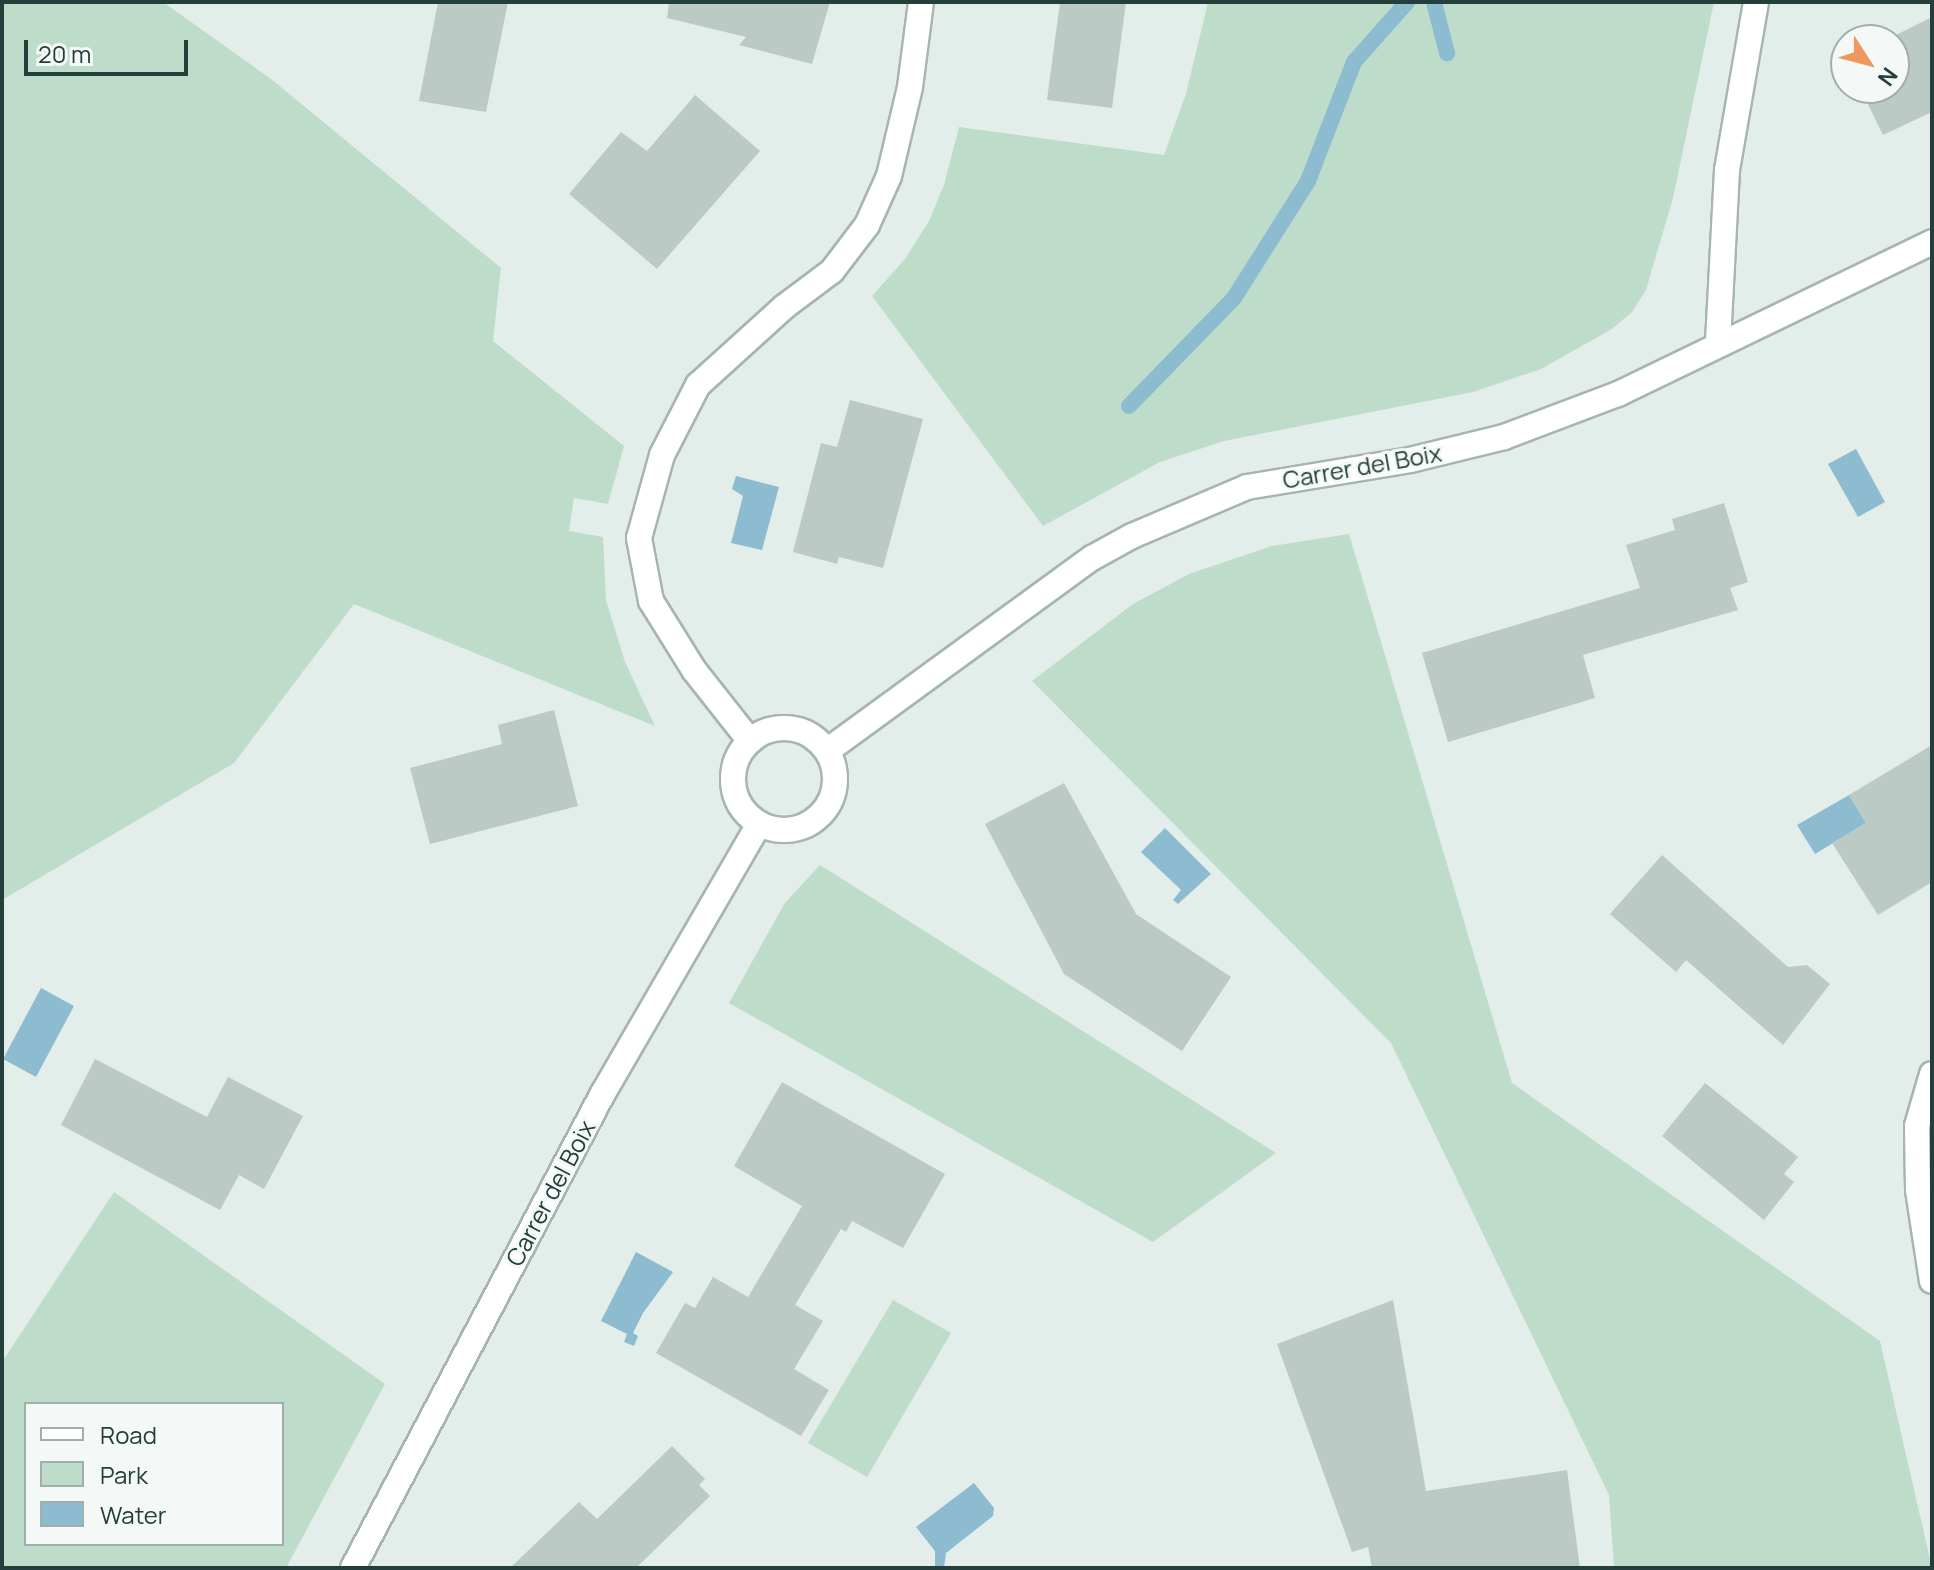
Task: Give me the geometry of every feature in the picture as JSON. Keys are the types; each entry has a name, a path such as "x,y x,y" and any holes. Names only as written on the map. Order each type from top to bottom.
{"street":[{"path":"750,741 694,670 651,601 639,538 662,455 698,385 784,307 832,271 867,225 889,176 910,87 921,2"},
{"path":"1718,342 1727,170 1756,2"},
{"name":"Carrer del Boix","path":"827,751 1092,558 1132,536 1247,487 1410,460 1504,437 1618,394 1718,342 1932,242"},
{"path":"799,729 827,751 835,784 820,816 791,830 759,824 742,808 733,785 739,754 750,741 765,731 799,729"},
{"name":"Carrer del Boix","path":"353,1568 602,1095 759,824"},
{"path":"1932,1074 1917,1126 1918,1190 1932,1281"}],"green space":[{"path":"2,2 163,2 271,79 501,268 493,341 624,446 608,504 574,498 569,531 603,537 606,600 625,662 655,726 354,604 234,763 2,900"},
{"path":"1208,2 1714,2 1673,198 1646,290 1632,312 1612,329 1541,369 1473,392 1224,441 1160,462 1043,526 872,296 905,259 929,221 944,185 959,127 1164,155 1186,94"},
{"path":"1349,534 1512,1083 1880,1341 1932,1568 1614,1568 1609,1495 1391,1043 1032,681 1133,604 1189,574 1272,546"},
{"path":"820,865 1276,1153 1153,1242 729,1003 785,903"},
{"path":"114,1192 385,1384 286,1568 2,1568 2,1362"},
{"path":"893,1300 951,1333 867,1477 808,1443"}],"water":[{"path":"1856,449 1885,502 1858,517 1828,464"},
{"path":"736,476 779,487 762,550 731,543 743,496 732,489"},
{"path":"1849,795 1866,823 1815,854 1797,825"},
{"path":"1165,828 1211,874 1178,904 1173,900 1181,890 1141,852"},
{"path":"41,988 74,1006 36,1077 3,1059"},
{"path":"636,1252 673,1272 643,1313 633,1333 638,1336 634,1346 624,1342 627,1334 601,1321"},
{"path":"974,1483 994,1508 993,1516 946,1553 944,1568 935,1568 935,1551 916,1527"}],"building":[{"path":"438,2 508,2 486,112 419,101"},
{"path":"669,2 830,2 812,64 739,45 746,37 667,18"},
{"path":"1060,2 1126,2 1112,108 1047,100"},
{"path":"1932,17 1932,112 1883,135 1868,104 1910,104 1910,28"},
{"path":"695,95 760,151 657,269 569,194 621,132 647,151"},
{"path":"850,400 923,419 883,568 839,557 837,564 793,552 821,443 837,447"},
{"path":"1724,503 1748,582 1730,588 1738,610 1583,655 1595,698 1448,742 1422,653 1640,588 1626,545 1675,530 1672,519"},
{"path":"554,710 578,806 430,844 410,768 502,744 498,725"},
{"path":"1932,745 1932,882 1878,915 1832,843 1866,823 1849,795"},
{"path":"1064,783 1136,914 1231,977 1182,1051 1064,974 985,824"},
{"path":"1662,855 1788,967 1807,965 1830,984 1783,1045 1686,960 1676,972 1610,914"},
{"path":"95,1059 207,1117 228,1077 303,1116 264,1189 239,1175 220,1210 61,1125"},
{"path":"782,1082 945,1174 903,1248 852,1221 846,1232 841,1229 795,1305 823,1321 794,1369 829,1390 801,1436 656,1353 685,1303 695,1308 713,1277 748,1297 802,1206 734,1166"},
{"path":"1705,1083 1798,1157 1784,1174 1794,1182 1764,1220 1662,1136"},
{"path":"1393,1300 1426,1491 1567,1470 1580,1568 1372,1568 1368,1547 1352,1552 1277,1344"},
{"path":"672,1446 705,1479 699,1485 710,1496 636,1568 510,1568 579,1502 597,1519"}],"waterway":[{"path":"1129,406 1234,298 1308,181 1354,62 1407,2"},
{"path":"1434,2 1447,53"}]}
